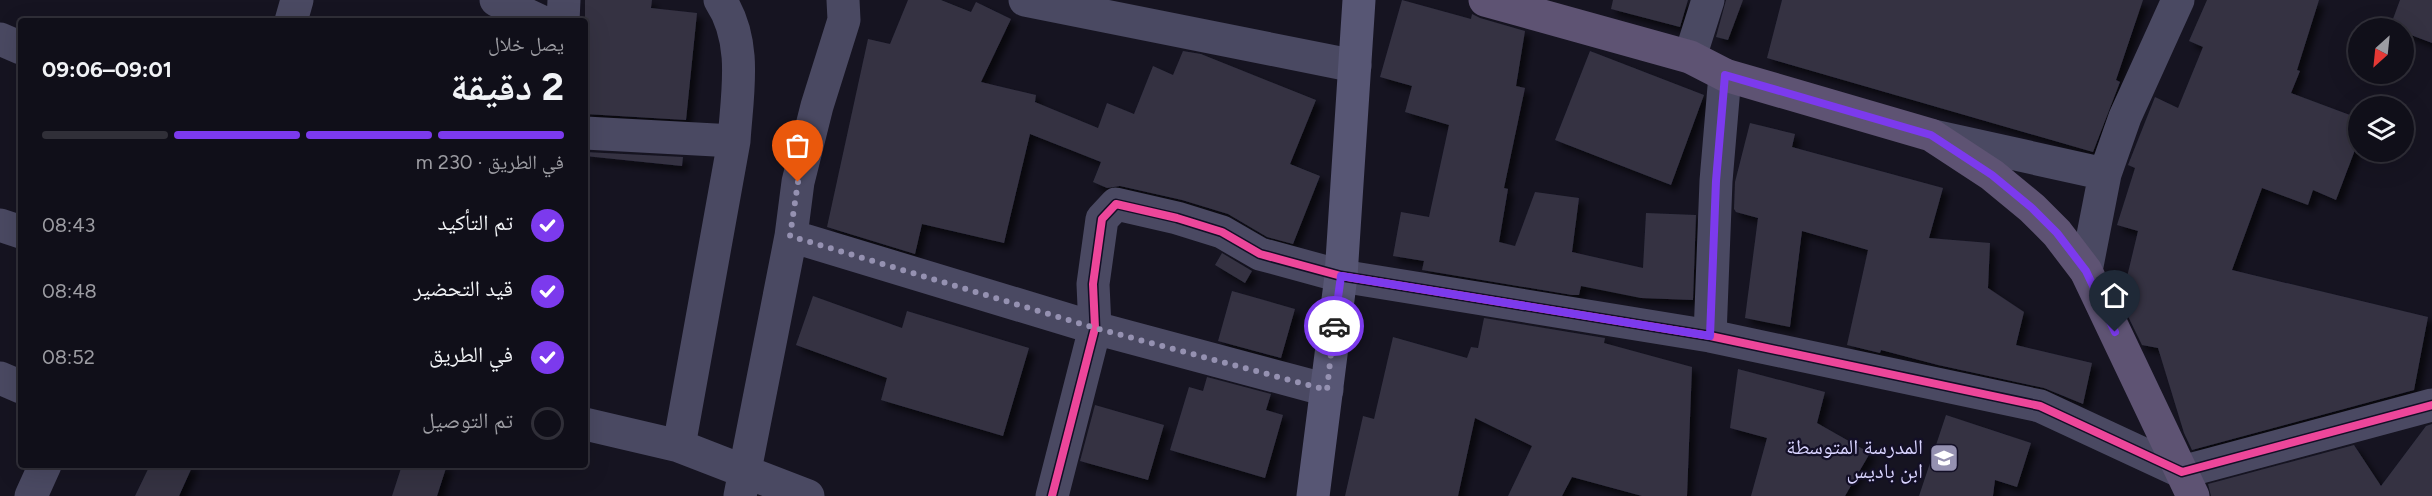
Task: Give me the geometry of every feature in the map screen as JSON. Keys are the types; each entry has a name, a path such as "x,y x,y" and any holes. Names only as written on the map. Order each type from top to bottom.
{"main road":[{"path":"1313,496 1341,276 1359,0"},
{"path":"1504,2 1690,57 1725,75 1931,135 1992,175 2032,208 2057,233 2086,271 2187,484"}],"street":[{"path":"292,18 297,0"},
{"path":"496,0 534,18"},
{"path":"562,18 564,0"},
{"path":"679,446 734,141 740,57 728,13 720,0"},
{"path":"742,484 790,236 798,182 817,106 843,20 843,0"},
{"path":"1025,0 1355,66"},
{"path":"1690,57 1708,0"},
{"path":"2086,271 2105,174 2125,117 2178,0"},
{"path":"0,39 18,47"},
{"path":"1710,336 1716,181 1725,75"},
{"path":"588,133 734,141"},
{"path":"1931,135 2105,174"},
{"path":"1052,496 1095,328 1093,284 1102,219 1116,204 1177,218 1221,232 1260,254 1341,276 1710,336 2040,406 2187,484 2432,405"},
{"path":"0,225 18,231"},
{"path":"790,236 1095,328 1327,390"},
{"path":"0,378 18,386"},
{"path":"588,425 679,446 742,484 808,496"},
{"path":"31,496 44,468"}],"building":[{"path":"585,0 652,0 651,8 697,13 686,120 588,114 588,18 585,18"},
{"path":"908,0 941,0 971,12 976,2 1011,19 981,82 1036,95 1035,102 1098,128 1107,103 1134,114 1153,66 1173,75 1183,51 1201,54 1316,100 1290,164 1320,176 1293,244 1267,237 1228,214 1182,200 1120,186 1107,188 1093,182 1101,162 1030,134 1004,243 922,224 915,254 827,227 868,39 890,44"},
{"path":"1402,0 1471,19 1472,14 1525,31 1516,86 1525,88 1504,188 1508,189 1499,242 1515,246 1535,192 1579,198 1572,252 1643,268 1646,213 1696,215 1693,300 1641,298 1581,286 1579,295 1572,295 1422,270 1424,261 1393,256 1401,212 1429,217 1449,125 1405,112 1412,86 1380,77"},
{"path":"1613,0 1688,0 1680,27 1611,9"},
{"path":"1726,0 1743,0 1728,40 1716,37"},
{"path":"1782,0 2143,0 2116,80 2120,82 2093,152 1767,58"},
{"path":"2207,0 2319,0 2297,70 2300,71 2291,93 2348,114 2348,162 2350,162 2336,200 2313,190 2308,205 2262,188 2232,270 2428,317 2414,390 2192,450 2184,433 2158,348 2142,345 2121,302 2138,231 2117,225 2135,168 2128,165 2155,97 2178,108 2203,47 2189,41"},
{"path":"2400,0 2432,0 2432,43 2414,36 2414,18 2393,18"},
{"path":"1590,51 1704,95 1671,185 1555,140"},
{"path":"1750,123 1795,134 1792,147 1943,188 1929,238 1990,243 1988,288 2024,312 2016,345 2092,363 2083,404 2044,388 1881,350 1880,353 1847,345 1868,250 1802,231 1790,327 1745,318 1758,218 1736,212 1734,209 1735,182"},
{"path":"588,152 683,157 682,166 588,156"},
{"path":"1222,253 1252,271 1245,283 1215,265"},
{"path":"1232,291 1295,309 1281,358 1218,341"},
{"path":"813,296 902,328 907,311 1029,348 1003,436 881,400 887,378 796,345"},
{"path":"1484,318 1605,338 1604,343 1692,367 1687,496 1642,496 1572,477 1562,496 1508,496 1532,446 1475,418 1458,496 1345,496 1363,416 1374,419 1393,337 1467,358 1471,347 1478,348"},
{"path":"1738,369 1825,392 1817,423 1870,453 1845,496 1751,496 1767,438 1730,428"},
{"path":"1207,377 1271,394 1266,410 1283,415 1265,478 1170,450 1189,387 1203,391"},
{"path":"1095,405 1164,425 1148,480 1080,461"},
{"path":"1946,415 2031,443 2017,487 1995,480 1993,496 1919,496"},
{"path":"2432,424 2432,496 2211,496 2208,484 2354,445 2381,486 2426,426"},
{"path":"149,468 192,468 179,496 135,496"},
{"path":"401,468 446,468 437,496 392,496"}],"cycle path":[{"path":"1052,496 1095,328 1093,284 1102,219 1116,204 1177,218 1222,232 1260,254 1341,276 1710,336 2040,406 2182,472 2432,405"}],"way so far":[{"path":"798,182 790,236 1095,328 1327,390 1334,326"}],"place":[{"name":"المدرسة المتوسطة ابن باديس","path":"1944,458"}],"route":[{"path":"1334,326 1341,276 1710,336 1716,181 1725,75 1931,135 1992,175 2032,208 2057,233 2086,271 2115,332"}]}
